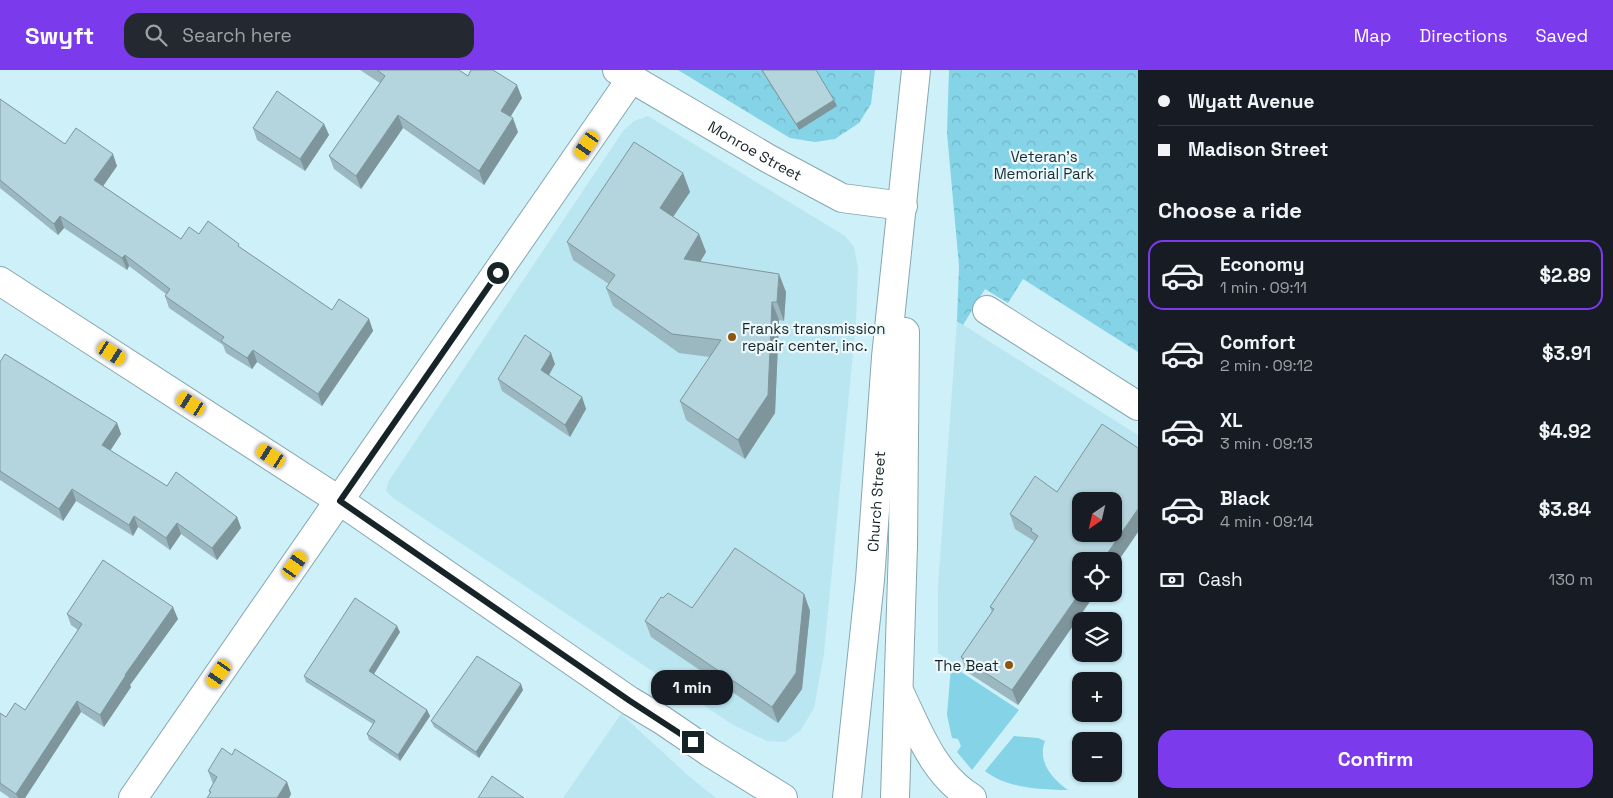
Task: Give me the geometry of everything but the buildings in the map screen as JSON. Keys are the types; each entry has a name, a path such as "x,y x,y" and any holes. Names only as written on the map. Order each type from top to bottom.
{"street":[{"name":"Church Street","path":"847,798 870,580 886,356 916,70"},
{"name":"Monroe Street","path":"624,75 842,198 902,206"},
{"path":"132,798 340,501 624,75"},
{"name":"Church Street","path":"895,798 903,546 906,265 902,206"},
{"path":"0,281 340,501 630,701 783,798"},
{"path":"987,310 1138,406"},
{"path":"899,691 932,758 959,790 972,798"}],"shaded area":[{"path":"648,116 845,236 854,247 858,268 856,322 824,653 814,708 801,730 785,742 767,741 733,725 393,498 386,491 388,482 623,131 634,121"},
{"path":"957,321 1138,435 1138,533 1122,556 1122,552 1072,552 1072,602 1090,602 1083,612 1072,612 1072,628 1018,705 938,653 938,587"},
{"path":"621,714 692,779 716,798 563,798"}],"green space":[{"path":"678,70 875,70 871,104 859,123 835,139 815,142 790,138"},
{"name":"Veteran's Memorial Park","path":"949,70 1138,70 1138,352 1023,279 1008,303 985,289 963,325 957,321 959,266 947,133"},
{"path":"951,667 1019,710 972,770 957,752 961,746 958,739 952,738 947,715"},
{"path":"1014,736 1038,738 1045,741 1043,756 1048,769 1057,781 1068,790 1014,785 985,771"}],"place":[{"name":"Franks transmission repair center, inc.","path":"732,337"},
{"name":"The Beat","path":"1009,665"}],"route":[{"path":"498,273 340,501 630,701 662,720 693,742"}]}
